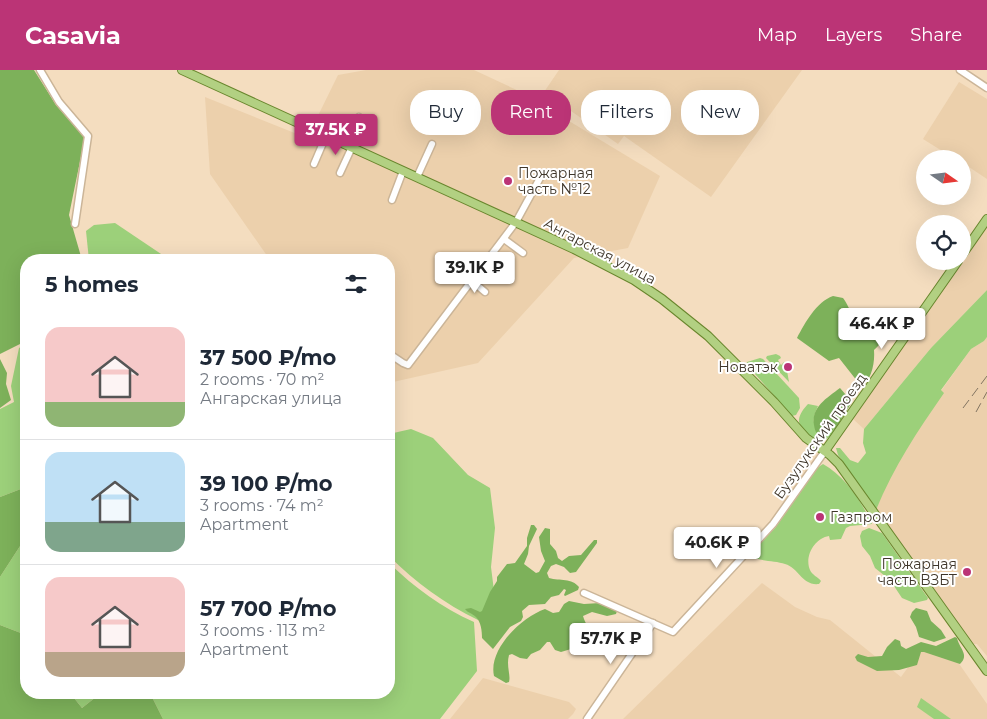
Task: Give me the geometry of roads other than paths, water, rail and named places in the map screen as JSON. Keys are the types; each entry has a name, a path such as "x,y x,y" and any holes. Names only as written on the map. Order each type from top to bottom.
{"main road":[{"name":"Ангарская улица","path":"182,70 516,222 634,280 662,299 708,336 768,395 806,438 825,451 843,469 987,671"},
{"path":"971,242 987,219"},
{"name":"Бузулукский проезд","path":"825,451 952,270"}],"street":[{"path":"40,70 59,102 88,136 75,224"},
{"path":"960,70 987,88"},
{"path":"340,142 359,117"},
{"path":"314,164 326,136"},
{"path":"417,177 432,144"},
{"path":"340,173 352,148"},
{"path":"392,200 403,171"},
{"path":"395,358 408,364 504,239 516,222 540,178"},
{"path":"504,239 523,253"},
{"path":"472,281 485,292"},
{"name":"Бузулукский проезд","path":"584,593 673,632 773,524 825,451"},
{"path":"587,719 653,623"}],"railway":[{"path":"963,408 987,376"},
{"path":"976,412 987,392"}],"place":[{"name":"Пожарная часть №12","path":"508,181"},
{"name":"Новатэк","path":"788,367"},
{"name":"Газпром","path":"820,517"},
{"name":"Пожарная часть ВЗБТ","path":"967,572"}]}
